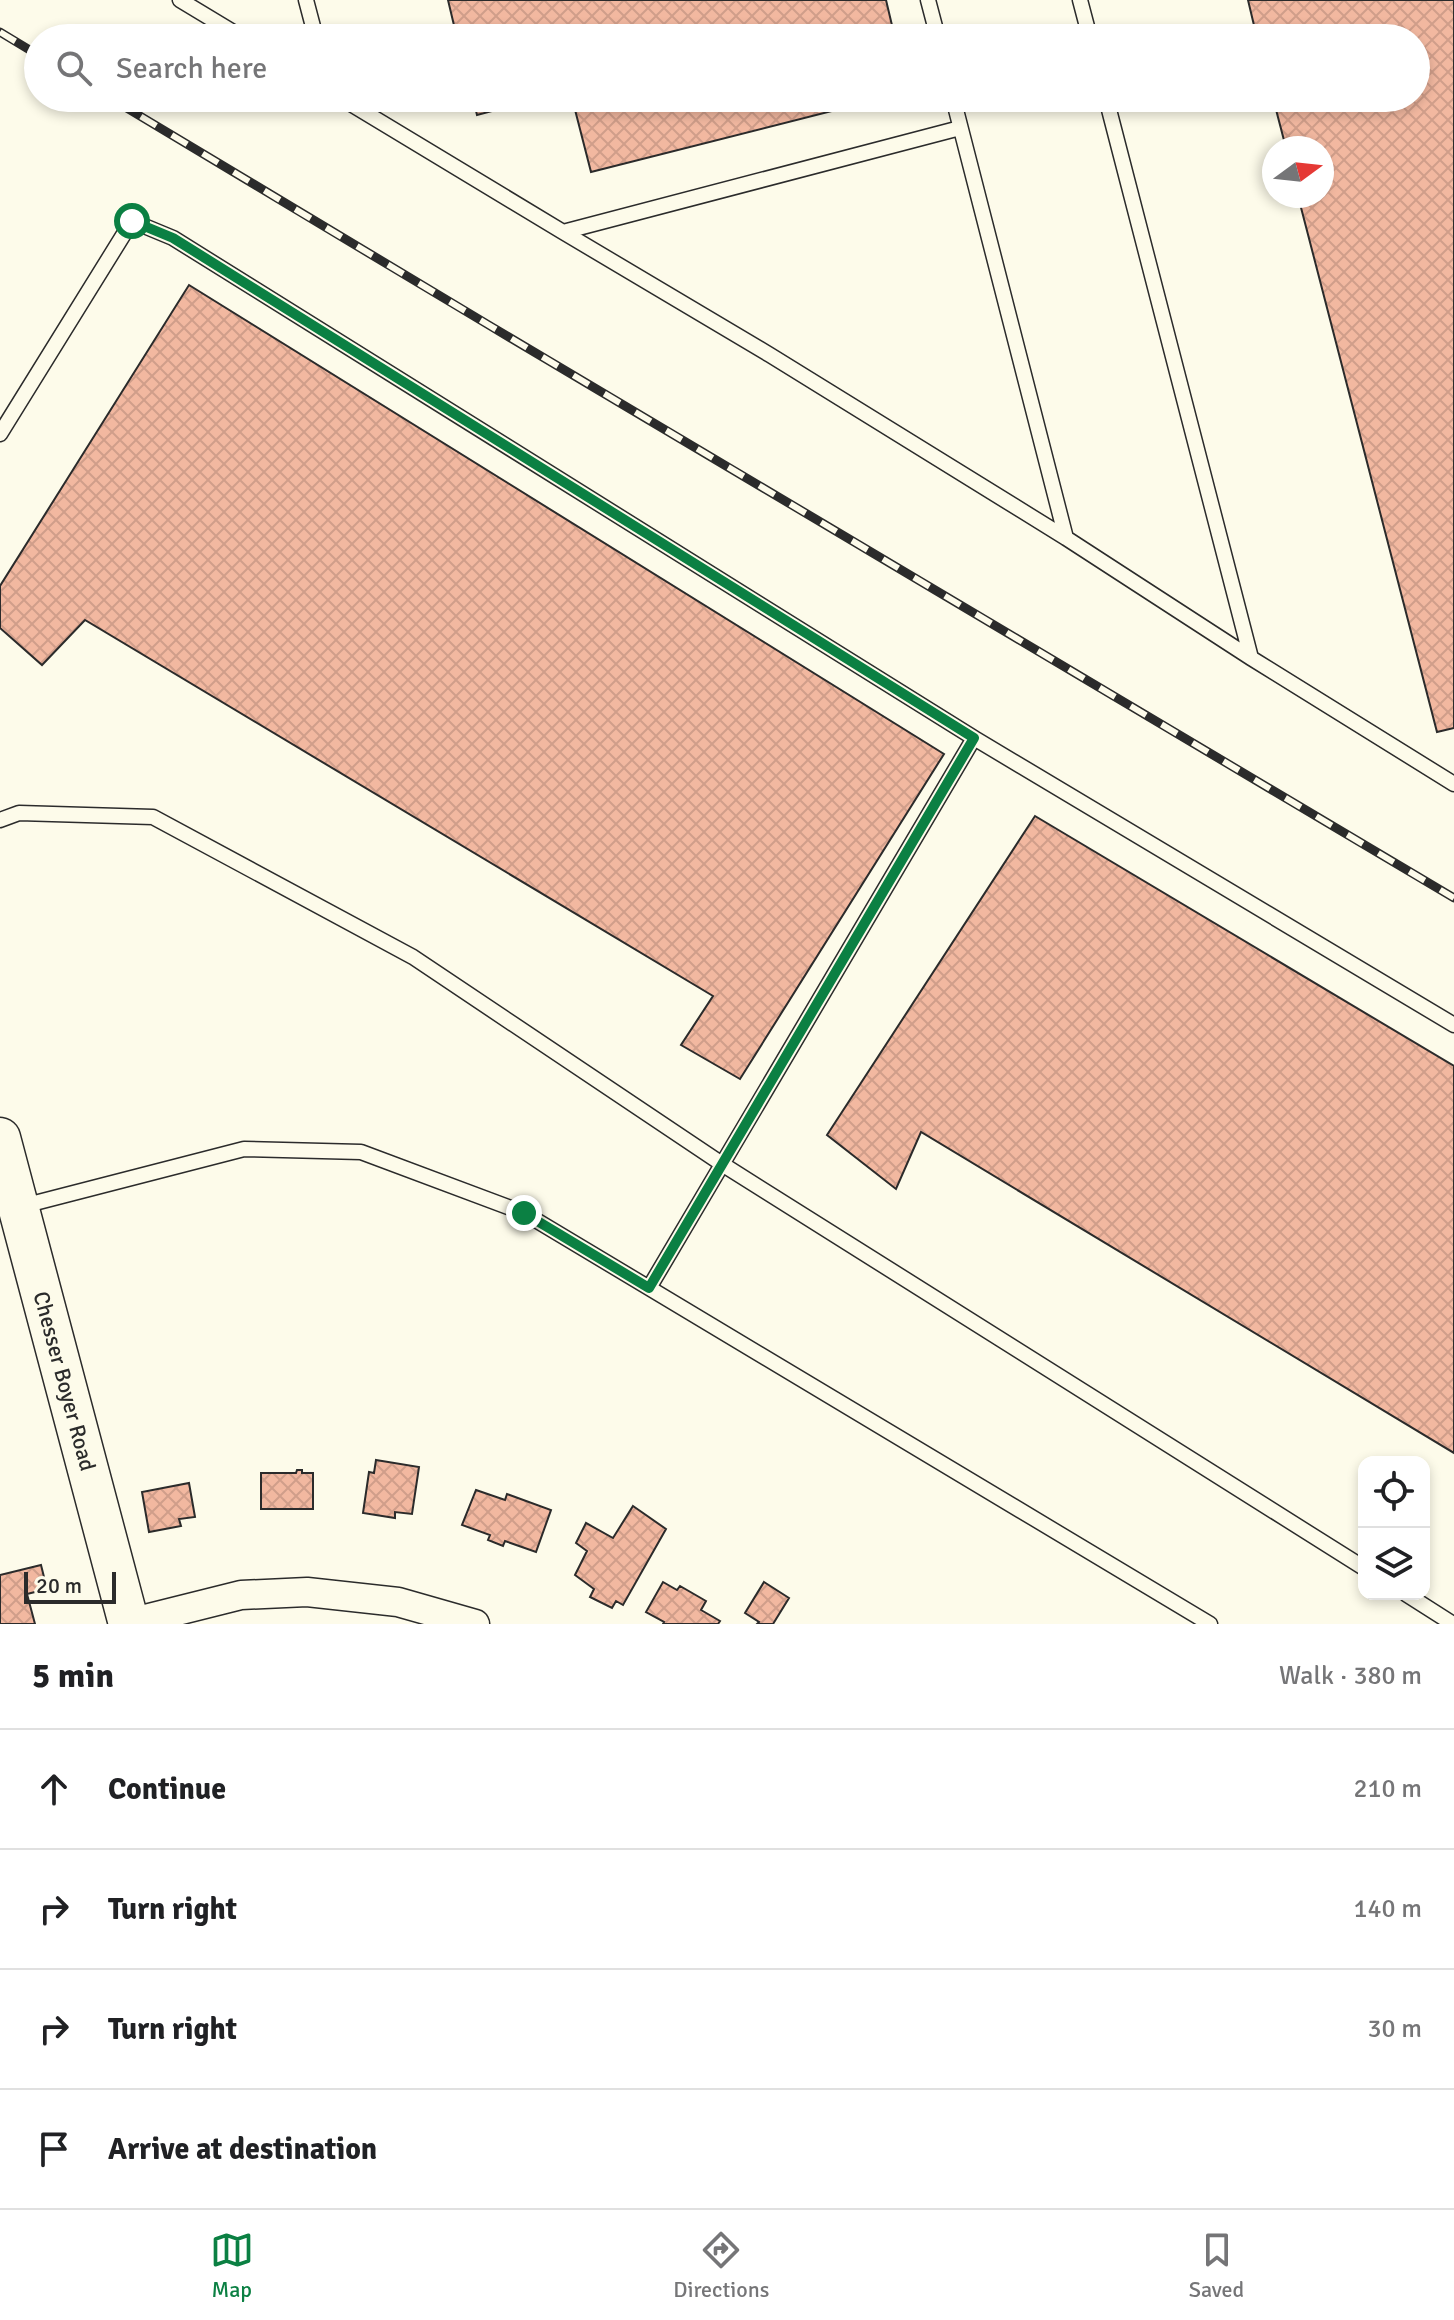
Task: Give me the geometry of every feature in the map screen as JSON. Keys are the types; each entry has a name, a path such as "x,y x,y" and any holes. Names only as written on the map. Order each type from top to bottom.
{"street":[{"name":"Chesser Boyer Road","path":"0,1138 129,1623"},
{"path":"129,1623 241,1595 307,1592 398,1602 475,1624"}],"lane":[{"path":"180,0 220,24"},
{"path":"306,0 312,24"},
{"path":"928,0 934,24"},
{"path":"1080,0 1086,24"},
{"path":"364,112 770,355 1453,782"},
{"path":"956,112 1066,538"},
{"path":"1110,112 1251,658"},
{"path":"563,232 960,128"},
{"path":"0,434 132,221 173,238 974,738 1454,1025"},
{"path":"649,1288 974,738"},
{"path":"0,820 19,813 153,817 413,957 722,1164 1358,1564"},
{"path":"18,1207 244,1149 361,1152 524,1213 1210,1624"},
{"path":"1415,1600 1453,1624"}],"building":[{"path":"448,0 886,0 892,24 454,24"},
{"path":"1248,0 1454,0 1454,728 1437,732 1301,208 1334,208 1334,136 1283,136 1277,112 1430,112 1430,24 1254,24"},
{"path":"576,112 828,112 591,172"},
{"path":"189,285 944,754 740,1079 681,1045 713,996 85,620 42,665 0,628 0,586"},
{"path":"1035,816 1454,1066 1454,1453 921,1132 896,1189 827,1135"},
{"path":"376,1460 419,1467 412,1514 395,1512 395,1518 363,1513 369,1472 374,1473"},
{"path":"297,1470 313,1473 313,1509 261,1509 261,1473 296,1473"},
{"path":"189,1483 195,1517 179,1519 181,1526 149,1532 142,1492"},
{"path":"476,1490 505,1500 507,1494 551,1510 536,1552 505,1541 503,1546 488,1540 490,1535 462,1525"},
{"path":"633,1506 666,1529 623,1605 616,1601 612,1608 590,1597 594,1589 575,1575 587,1551 576,1543 586,1523 613,1538"},
{"path":"41,1565 47,1589 27,1594 35,1624 0,1624 0,1575"},
{"path":"663,1582 677,1590 680,1586 706,1601 701,1610 720,1621 718,1624 663,1624 646,1612"},
{"path":"764,1582 789,1598 773,1624 757,1624 759,1622 745,1613"}],"railway":[{"path":"0,32 24,47"},
{"path":"133,112 1454,898"}],"route":[{"path":"132,221 173,238 974,738 649,1288 524,1213"}]}
